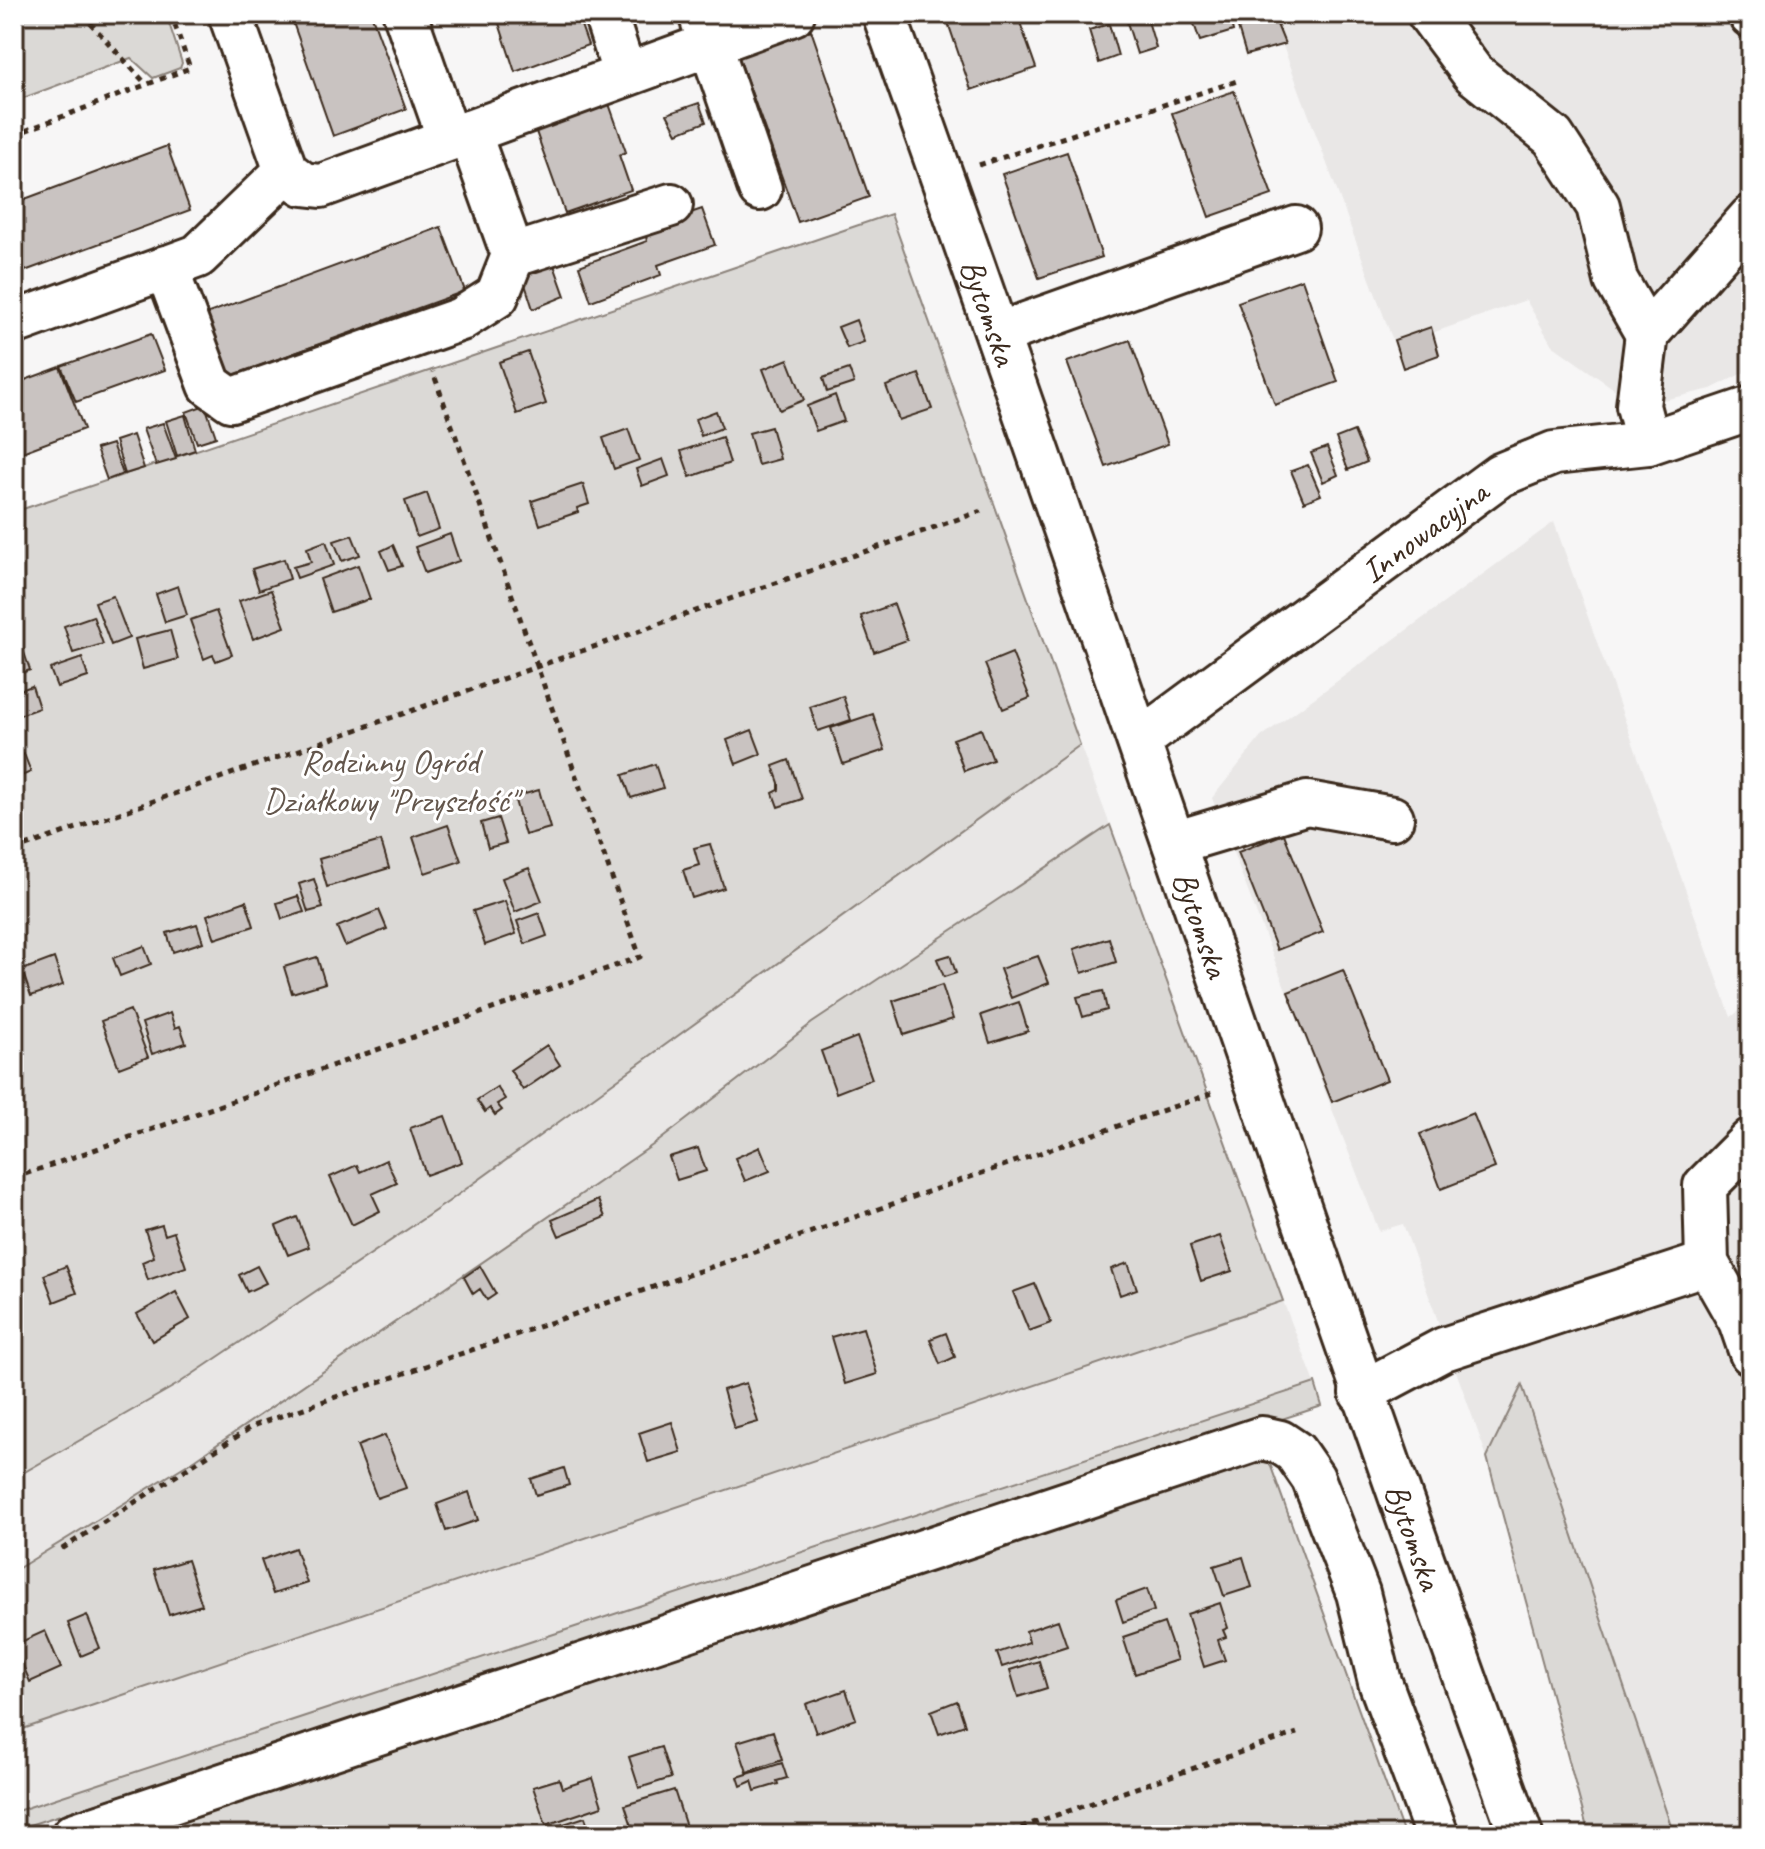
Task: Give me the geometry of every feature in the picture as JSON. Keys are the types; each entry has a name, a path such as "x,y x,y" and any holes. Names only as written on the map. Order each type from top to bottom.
{"street":[{"path":"230,14 286,171 303,184 321,186 625,75 705,29 793,14"},
{"path":"405,14 509,244 524,252 671,205"},
{"path":"605,14 625,75"},
{"name":"Bytomska","path":"884,14 1139,741 1361,1393 1521,1835"},
{"path":"1429,14 1473,73 1553,137 1598,206 1616,280 1647,334"},
{"path":"705,29 760,189"},
{"path":"14,323 198,256 286,171"},
{"path":"1648,443 1638,406 1647,334 1751,217"},
{"path":"998,334 1296,228"},
{"path":"166,267 210,385 231,400 461,319 497,296 516,248"},
{"name":"Innowacyjna","path":"1139,741 1500,475 1554,453 1648,443 1751,408"},
{"path":"1174,843 1307,803 1392,818"},
{"path":"1751,1140 1705,1186 1707,1263 1740,1321 1751,1353"},
{"path":"1361,1393 1444,1349 1707,1263"},
{"path":"73,1835 1262,1438 1280,1442 1295,1452 1313,1478 1358,1593 1380,1682 1437,1835"}],"path":[{"path":"82,14 146,84"},
{"path":"14,135 190,68 171,14"},
{"path":"973,166 1237,81"},
{"path":"14,1178 640,957 430,363"},
{"path":"14,850 981,511"},
{"path":"62,1549 255,1425 1205,1096"},
{"path":"998,1835 1297,1733"}],"shaded area":[{"path":"1271,14 1751,14 1751,369 1711,389 1638,406 1552,345 1526,300 1395,346"},
{"path":"1554,522 1731,1017 1751,1002 1751,1835 1674,1835 1523,1386 1487,1457 1403,1224 1379,1231 1212,798 1261,737"},
{"path":"1080,745 1110,825 812,1023 660,1140 196,1459 14,1571 14,1478 178,1384 448,1202"},
{"path":"1283,1301 1315,1383 14,1812 14,1732"}],"green space":[{"path":"14,14 166,14 182,63 180,68 153,78 131,58 18,100 14,89"},
{"name":"Rodzinny Ogród Działkowy \"Przyszłość\"","path":"891,214 1080,745 448,1202 178,1384 14,1478 14,512"},
{"path":"1110,825 1283,1301 14,1732 14,1571 196,1459 660,1140 812,1023"},
{"path":"1315,1383 1322,1406 14,1830 14,1812"},
{"path":"1522,1385 1674,1835 1589,1835 1487,1457"},
{"path":"1265,1450 1404,1835 104,1835"}],"building":[{"path":"290,14 371,14 406,109 333,136"},
{"path":"496,14 577,14 588,45 515,72"},
{"path":"945,14 1017,14 1036,68 971,90"},
{"path":"1146,14 1156,48 1137,54 1126,19"},
{"path":"1197,14 1229,14 1233,31 1200,41 1193,21"},
{"path":"1274,17 1285,44 1246,55 1238,28"},
{"path":"1109,24 1118,56 1099,63 1089,30"},
{"path":"811,30 869,197 798,222 738,55"},
{"path":"1234,91 1272,195 1209,217 1172,113"},
{"path":"608,101 626,152 619,155 631,190 565,213 534,126"},
{"path":"699,103 706,122 677,133 667,114"},
{"path":"167,146 190,210 14,275 14,203"},
{"path":"1067,152 1102,257 1039,278 1002,174"},
{"path":"702,209 715,245 658,265 661,275 591,301 579,266 647,241 644,229"},
{"path":"441,227 465,291 226,378 203,315"},
{"path":"554,265 565,296 533,309 522,275"},
{"path":"1302,279 1338,382 1275,405 1238,302"},
{"path":"856,320 864,342 847,348 838,327"},
{"path":"1431,327 1439,355 1403,368 1394,340"},
{"path":"151,334 165,370 76,402 61,366"},
{"path":"1130,340 1168,444 1106,467 1067,362"},
{"path":"528,352 546,404 517,414 499,362"},
{"path":"788,359 804,400 779,410 763,369"},
{"path":"60,367 84,429 14,455 14,384"},
{"path":"849,369 854,383 827,392 823,378"},
{"path":"919,374 932,409 899,420 886,386"},
{"path":"835,395 844,421 816,431 807,406"},
{"path":"205,405 216,437 197,443 186,412"},
{"path":"716,411 722,428 701,436 695,419"},
{"path":"185,415 195,450 177,456 166,421"},
{"path":"163,423 176,459 156,465 143,429"},
{"path":"771,427 780,459 758,465 749,433"},
{"path":"628,429 639,460 614,469 603,438"},
{"path":"1354,431 1367,462 1348,470 1336,438"},
{"path":"133,435 144,468 125,474 115,441"},
{"path":"722,437 730,463 690,477 681,451"},
{"path":"112,444 123,474 107,480 96,449"},
{"path":"1327,447 1338,475 1323,482 1311,453"},
{"path":"663,459 669,476 642,486 636,469"},
{"path":"1308,465 1321,495 1304,502 1291,471"},
{"path":"583,484 589,504 577,508 578,512 540,525 532,501"},
{"path":"427,493 439,529 417,537 405,501"},
{"path":"450,534 459,561 425,573 415,547"},
{"path":"352,535 360,555 342,561 334,541"},
{"path":"326,541 334,565 297,578 293,567 311,562 307,548"},
{"path":"393,545 402,566 389,570 381,551"},
{"path":"284,559 290,579 259,590 252,569"},
{"path":"358,565 370,599 331,612 320,579"},
{"path":"178,586 187,615 165,622 156,594"},
{"path":"271,590 285,627 253,639 239,601"},
{"path":"113,596 129,638 111,645 95,602"},
{"path":"894,604 907,640 874,652 861,616"},
{"path":"216,611 232,655 216,661 213,655 204,659 190,620"},
{"path":"93,616 103,644 73,653 64,626"},
{"path":"14,630 30,670 15,675"},
{"path":"170,630 178,659 143,669 135,639"},
{"path":"1012,653 1030,698 1003,709 985,664"},
{"path":"82,658 88,677 57,687 50,669"},
{"path":"32,686 39,708 14,717 14,692"},
{"path":"843,696 851,720 818,731 810,707"},
{"path":"873,714 885,750 843,764 831,728"},
{"path":"981,729 993,760 964,771 953,739"},
{"path":"752,730 761,754 736,764 727,740"},
{"path":"24,754 31,772 14,779 14,758"},
{"path":"789,760 802,799 778,807 773,793 779,790 779,783 773,766"},
{"path":"655,764 663,788 631,798 623,775"},
{"path":"539,790 550,828 525,835 514,797"},
{"path":"498,818 506,843 488,848 481,823"},
{"path":"448,825 461,861 425,873 413,837"},
{"path":"1284,834 1323,932 1277,950 1238,852"},
{"path":"381,841 389,868 327,887 319,859"},
{"path":"710,844 724,888 692,898 683,870 699,865 694,848"},
{"path":"529,868 542,901 515,912 502,878"},
{"path":"314,879 323,908 308,912 299,884"},
{"path":"298,896 304,912 282,919 277,903"},
{"path":"246,901 254,926 215,939 207,915"},
{"path":"505,901 516,934 485,945 473,911"},
{"path":"379,910 387,929 345,946 337,927"},
{"path":"539,913 547,936 525,944 517,921"},
{"path":"197,924 203,942 173,952 167,933"},
{"path":"1109,938 1116,962 1082,973 1074,949"},
{"path":"144,946 151,964 120,976 113,958"},
{"path":"950,955 956,973 944,977 937,959"},
{"path":"1038,956 1049,983 1011,998 1000,969"},
{"path":"317,957 325,983 292,993 284,967"},
{"path":"54,958 63,985 31,996 22,970"},
{"path":"1343,970 1387,1080 1332,1102 1288,992"},
{"path":"942,985 953,1019 904,1035 893,1001"},
{"path":"1103,991 1107,1010 1083,1017 1077,997"},
{"path":"1019,1002 1028,1031 990,1043 981,1015"},
{"path":"130,1010 148,1057 119,1068 101,1021"},
{"path":"170,1013 175,1028 180,1026 186,1043 152,1054 142,1023"},
{"path":"857,1037 872,1079 836,1093 821,1051"},
{"path":"547,1045 560,1065 523,1090 510,1070"},
{"path":"497,1087 505,1099 497,1104 502,1110 495,1115 490,1108 485,1112 477,1100"},
{"path":"1473,1113 1495,1168 1441,1189 1420,1134"},
{"path":"445,1116 462,1162 426,1175 410,1128"},
{"path":"760,1147 770,1171 745,1181 735,1158"},
{"path":"698,1148 706,1171 677,1180 669,1157"},
{"path":"386,1160 397,1183 372,1194 380,1211 352,1225 330,1177 357,1165 360,1172"},
{"path":"598,1200 605,1217 559,1236 552,1220"},
{"path":"297,1217 309,1247 288,1255 276,1226"},
{"path":"162,1225 165,1235 174,1232 186,1267 148,1280 142,1262 154,1257 145,1230"},
{"path":"1220,1236 1232,1271 1201,1281 1190,1246"},
{"path":"1128,1263 1137,1289 1120,1295 1111,1269"},
{"path":"66,1266 77,1293 54,1302 44,1275"},
{"path":"257,1266 266,1283 247,1292 239,1275"},
{"path":"480,1266 496,1294 487,1300 480,1289 473,1294 464,1277"},
{"path":"1035,1284 1051,1323 1029,1331 1013,1292"},
{"path":"176,1292 190,1319 152,1341 137,1314"},
{"path":"863,1328 877,1374 845,1384 831,1337"},
{"path":"946,1333 955,1357 940,1364 930,1339"},
{"path":"746,1383 758,1422 734,1429 723,1390"},
{"path":"672,1422 681,1452 648,1462 639,1433"},
{"path":"385,1435 406,1488 377,1498 357,1446"},
{"path":"564,1468 569,1485 536,1495 531,1479"},
{"path":"469,1492 478,1520 446,1531 437,1504"},
{"path":"295,1548 307,1583 273,1594 261,1560"},
{"path":"1243,1557 1252,1587 1224,1596 1214,1566"},
{"path":"187,1560 202,1605 169,1615 154,1570"},
{"path":"1147,1589 1154,1611 1123,1622 1116,1600"},
{"path":"1220,1603 1228,1628 1223,1630 1226,1637 1218,1640 1225,1660 1204,1667 1187,1614"},
{"path":"87,1615 100,1648 81,1656 68,1623"},
{"path":"1058,1620 1067,1646 1002,1667 997,1653 1029,1642 1026,1631"},
{"path":"1164,1623 1177,1660 1135,1674 1123,1637"},
{"path":"45,1631 61,1668 30,1682 14,1645"},
{"path":"1039,1661 1047,1688 1018,1697 1010,1670"},
{"path":"846,1690 856,1719 816,1733 806,1704"},
{"path":"957,1701 965,1725 939,1734 931,1711"},
{"path":"773,1731 782,1760 747,1772 737,1742"},
{"path":"661,1747 671,1778 639,1788 629,1757"},
{"path":"782,1763 787,1778 777,1781 778,1784 755,1791 752,1781 741,1786 738,1777"},
{"path":"593,1778 602,1806 546,1825 533,1787 559,1779 562,1788"},
{"path":"674,1790 687,1830 673,1835 635,1835 625,1805"},
{"path":"585,1817 591,1835 536,1833"}]}
